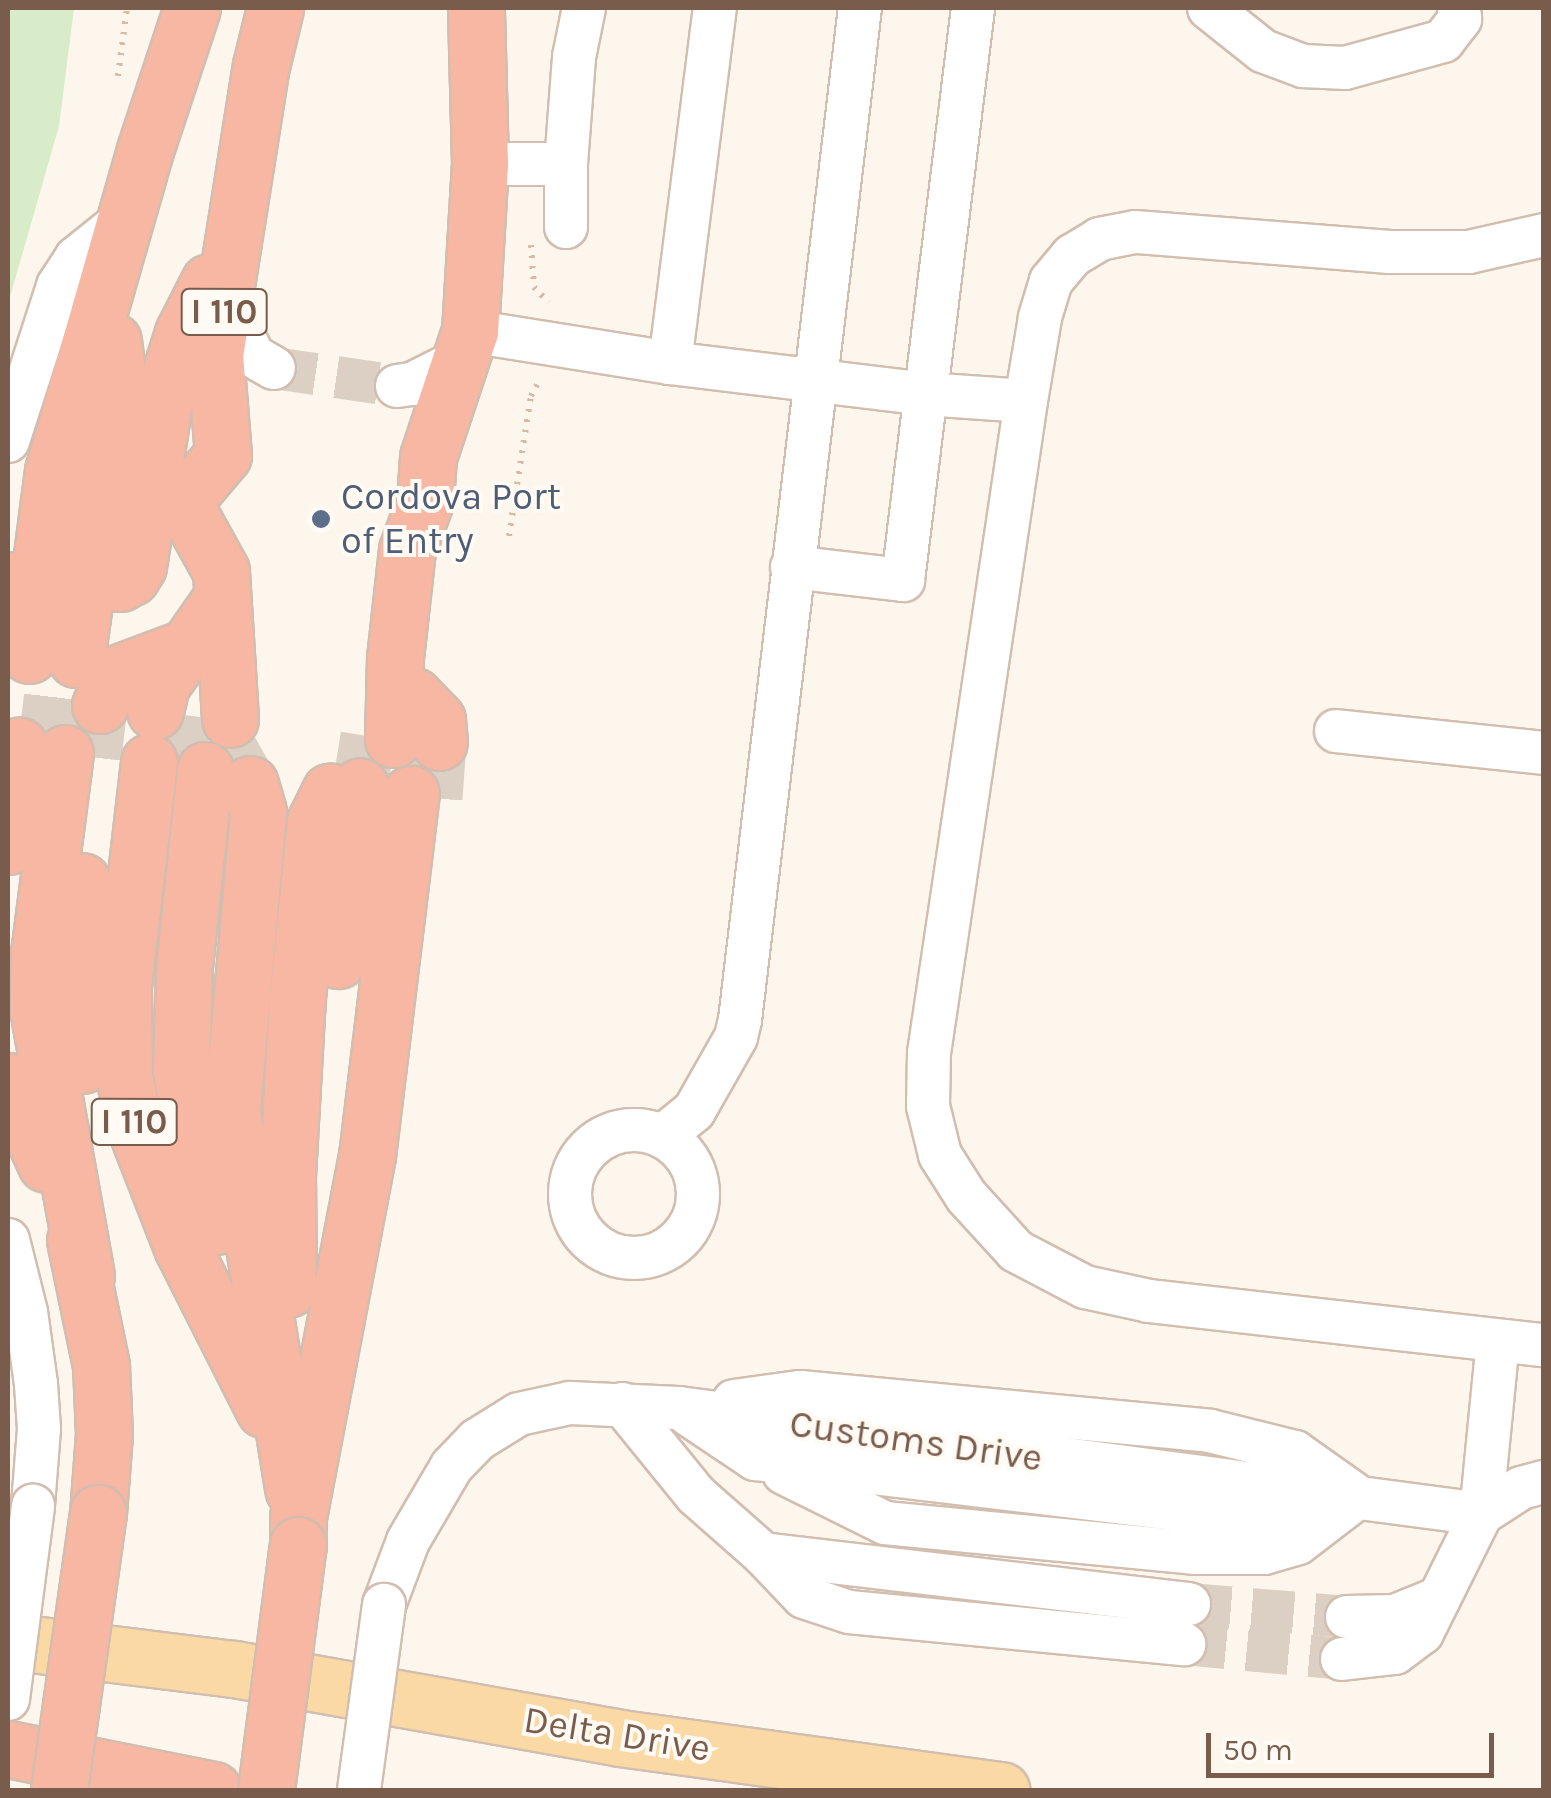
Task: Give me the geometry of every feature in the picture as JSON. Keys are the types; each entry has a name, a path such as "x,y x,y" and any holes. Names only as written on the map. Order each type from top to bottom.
{"highway":[{"path":"145,150 162,8"},
{"path":"112,273 145,150 192,8"},
{"name":"I 110","path":"114,700 192,674 206,648 222,598 221,571 190,513 190,494 223,455 225,436 214,379 275,8"},
{"path":"286,1452 312,1341 380,1212 414,1013 395,752 407,550 425,501 428,457 467,345 480,164 476,8"},
{"path":"114,700 120,583 138,566 174,359 236,227"},
{"name":"I 110","path":"112,273 113,341 84,474 114,700 124,1076 134,1124 182,1247 286,1452"},
{"name":"I 110","path":"112,273 73,340 33,464 114,700 184,967 181,1069 188,1118 286,1452"},
{"name":"I 110","path":"8,942 114,700 198,656 222,598"},
{"name":"I 110","path":"8,846 114,700 198,656"},
{"name":"I 110","path":"114,700 78,928 78,1044 89,1095 106,1135 125,1162 154,1240 187,1302 240,1364"},
{"name":"I 110","path":"59,1790 98,1513 104,1434 101,1366 38,1010 39,952 114,700"},
{"name":"I 110","path":"114,700 258,812 232,1110 298,1531"},
{"path":"266,1790 298,1531 312,1341 287,1176 297,998 316,822 395,752"},
{"name":"I 110","path":"8,995 19,1060 86,1276"},
{"name":"I 110","path":"8,1081 63,1201"},
{"path":"8,1750 213,1790"}],"main road":[{"name":"Delta Drive","path":"8,1613 234,1669"},
{"name":"Delta Drive","path":"8,1641 234,1669 620,1738 1001,1790"}],"lane":[{"path":"548,231 566,164 574,57 584,8"},
{"path":"670,363 716,8"},
{"path":"663,1136 694,1110 728,1052 740,1020 860,8"},
{"path":"792,567 904,580 973,8"},
{"path":"1209,8 1262,51 1303,66 1345,68 1443,41 1460,19 1459,8"},
{"path":"480,164 566,164"},
{"path":"8,441 58,286 76,258 127,217"},
{"path":"1544,236 1468,252 1390,252 1192,233 1136,232 1100,239 1072,256 1051,280 1040,318 1026,402 929,1054 928,1106 940,1154 966,1196 1016,1250 1085,1287 1149,1302 1544,1345"},
{"path":"226,298 253,356 274,368"},
{"path":"398,386 412,384 467,345 574,350 924,394 1026,402"},
{"path":"1336,731 1544,753"},
{"path":"8,1240 26,1312 40,1429 8,1700"},
{"path":"1342,1659 1394,1652 1422,1633 1481,1514 1498,1342"},
{"name":"Customs Drive","path":"359,1790 384,1605 408,1541 452,1466 477,1440 519,1414 570,1403 679,1408 1481,1514"},
{"path":"622,1404 696,1495 804,1596 848,1612 1187,1624"},
{"path":"679,1408 754,1458 885,1524 1197,1553 1264,1553 1298,1543 1358,1497"},
{"path":"1481,1514 1521,1488 1544,1482"},
{"path":"1347,1617 1395,1616 1439,1598"}],"path":[{"path":"116,85 127,8"},
{"path":"509,536 531,396 537,382 570,364 574,350 578,314 574,306 546,302 534,287 548,231"}],"green space":[{"path":"8,8 74,8 59,126 8,304"}],"tunnel":[{"path":"274,368 397,386"},
{"path":"45,751 56,657"},
{"path":"94,757 100,705"},
{"path":"177,767 184,714"},
{"path":"360,786 368,736"},
{"path":"435,798 439,742"},
{"path":"227,743 250,784"},
{"path":"1189,1604 1347,1617"},
{"path":"1184,1644 1342,1659"}],"place":[{"name":"Cordova Port of Entry","path":"321,519"}]}
